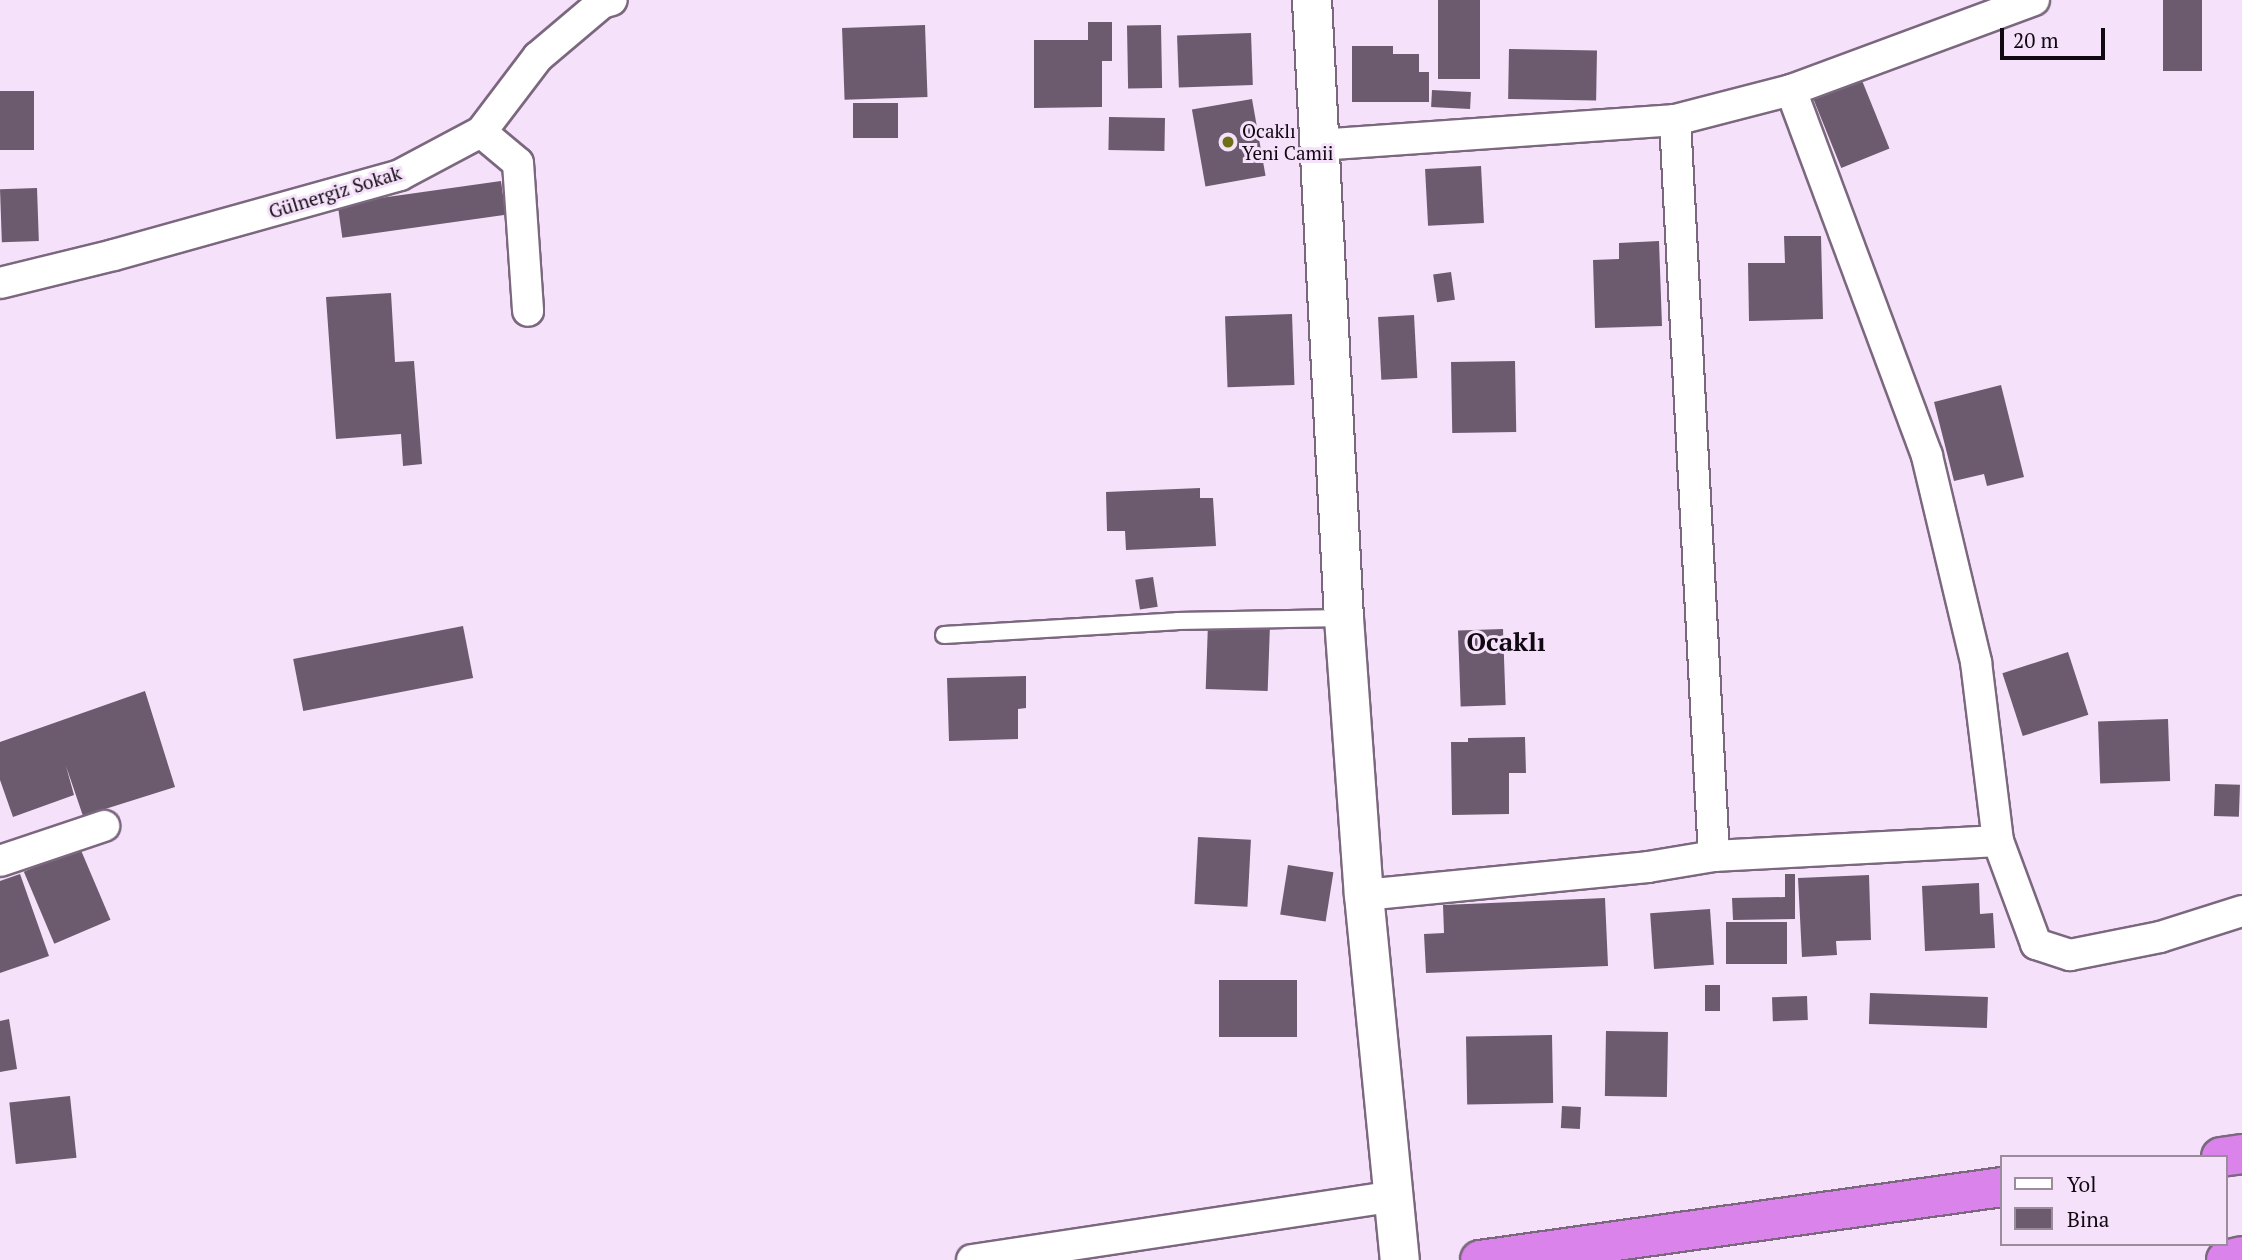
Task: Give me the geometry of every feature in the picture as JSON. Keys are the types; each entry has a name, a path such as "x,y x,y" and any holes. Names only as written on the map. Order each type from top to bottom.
{"highway":[{"path":"1480,1260 2000,1187"},
{"path":"2226,1260 2242,1256"}],"main road":[{"path":"1312,0 1344,618 1364,895 1400,1260"}],"street":[{"name":"Gülnergiz Sokak","path":"0,283 114,255 400,175 481,132 538,57 602,2 612,0"},
{"path":"1320,145 1675,120 1791,90 2034,0"},
{"path":"1791,90 1927,456 1976,662 1998,841 2036,944 2070,955 2160,937 2242,911"},
{"path":"1675,120 1714,856"},
{"path":"481,132 518,163 528,311"},
{"path":"0,861 104,825"},
{"path":"1364,895 1648,867 1714,856 1998,841"},
{"path":"972,1260 1393,1196"}],"lane":[{"path":"944,635 1177,621 1344,618"}],"building":[{"path":"1438,0 1480,0 1480,79 1438,79"},
{"path":"2163,0 2202,0 2202,71 2163,71"},
{"path":"1088,22 1112,22 1112,61 1102,61 1102,107 1034,108 1034,40 1088,40"},
{"path":"925,25 928,97 845,100 842,28"},
{"path":"1161,25 1162,88 1128,89 1127,26"},
{"path":"1251,33 1253,85 1179,88 1177,36"},
{"path":"1352,46 1393,46 1393,54 1419,54 1419,72 1429,72 1429,102 1352,102"},
{"path":"1509,49 1597,51 1596,101 1508,99"},
{"path":"1861,78 1889,148 1841,168 1813,97"},
{"path":"1432,90 1471,92 1470,109 1431,107"},
{"path":"0,91 34,91 34,150 0,150"},
{"name":"Ocaklı Yeni Camii","path":"1252,99 1266,176 1205,186 1192,110"},
{"path":"853,103 898,103 898,138 853,138"},
{"path":"1109,117 1165,118 1164,151 1108,150"},
{"path":"1481,166 1484,223 1428,226 1425,169"},
{"path":"501,181 506,215 342,238 338,204"},
{"path":"37,188 39,241 2,242 0,189"},
{"path":"1784,236 1821,236 1823,319 1749,321 1748,263 1785,263"},
{"path":"1659,241 1662,326 1595,328 1593,260 1619,259 1619,243"},
{"path":"1451,272 1455,300 1437,302 1433,275"},
{"path":"391,293 395,362 414,361 422,464 403,466 401,434 336,439 326,297"},
{"path":"1292,314 1294,385 1228,387 1225,316"},
{"path":"1414,315 1417,378 1381,380 1378,317"},
{"path":"1515,361 1516,432 1452,433 1451,362"},
{"path":"2001,385 2024,477 1987,486 1984,474 1954,481 1934,402"},
{"path":"1200,488 1200,498 1213,498 1216,546 1126,550 1125,531 1107,531 1106,492"},
{"path":"1153,577 1158,607 1140,609 1135,580"},
{"path":"1208,623 1270,625 1268,691 1206,689"},
{"path":"463,626 473,678 303,711 293,659"},
{"path":"1503,629 1506,705 1461,707 1458,631"},
{"path":"2068,652 2088,715 2023,736 2002,673"},
{"path":"1026,676 1026,708 1018,709 1018,739 949,741 947,678"},
{"path":"145,691 175,787 83,816 66,766 74,795 13,817 0,780 0,742"},
{"path":"2168,719 2170,781 2100,783 2098,721"},
{"path":"1525,737 1526,773 1509,773 1509,814 1452,815 1451,742 1468,742 1468,738"},
{"path":"2215,784 2240,785 2239,817 2214,816"},
{"path":"1198,837 1251,840 1247,907 1194,904"},
{"path":"80,848 110,920 54,944 24,872"},
{"path":"1288,865 1333,872 1326,922 1280,914"},
{"path":"20,874 49,956 0,973 0,881"},
{"path":"1785,874 1795,874 1795,919 1733,920 1732,898 1785,897"},
{"path":"1869,875 1871,940 1836,941 1837,955 1802,957 1798,878"},
{"path":"1979,883 1980,914 1993,913 1995,948 1925,951 1922,886"},
{"path":"1605,898 1608,966 1426,973 1424,934 1444,933 1443,905"},
{"path":"1710,909 1714,965 1654,969 1650,913"},
{"path":"1726,922 1787,922 1787,964 1726,964"},
{"path":"1219,980 1297,980 1297,1037 1219,1037"},
{"path":"1705,985 1720,985 1720,1011 1705,1011"},
{"path":"1870,993 1988,997 1987,1028 1869,1024"},
{"path":"1807,996 1808,1020 1773,1021 1772,997"},
{"path":"9,1019 17,1069 0,1072 0,1021"},
{"path":"1606,1031 1668,1032 1667,1097 1605,1096"},
{"path":"1552,1035 1553,1103 1467,1104 1466,1037"},
{"path":"70,1096 76,1158 16,1164 9,1102"},
{"path":"1562,1106 1581,1107 1580,1129 1561,1128"}],"place":[{"name":"Ocaklı Yeni Camii","path":"1228,142"}],"district":[{"name":"Ocaklı","path":"1506,642"}]}
